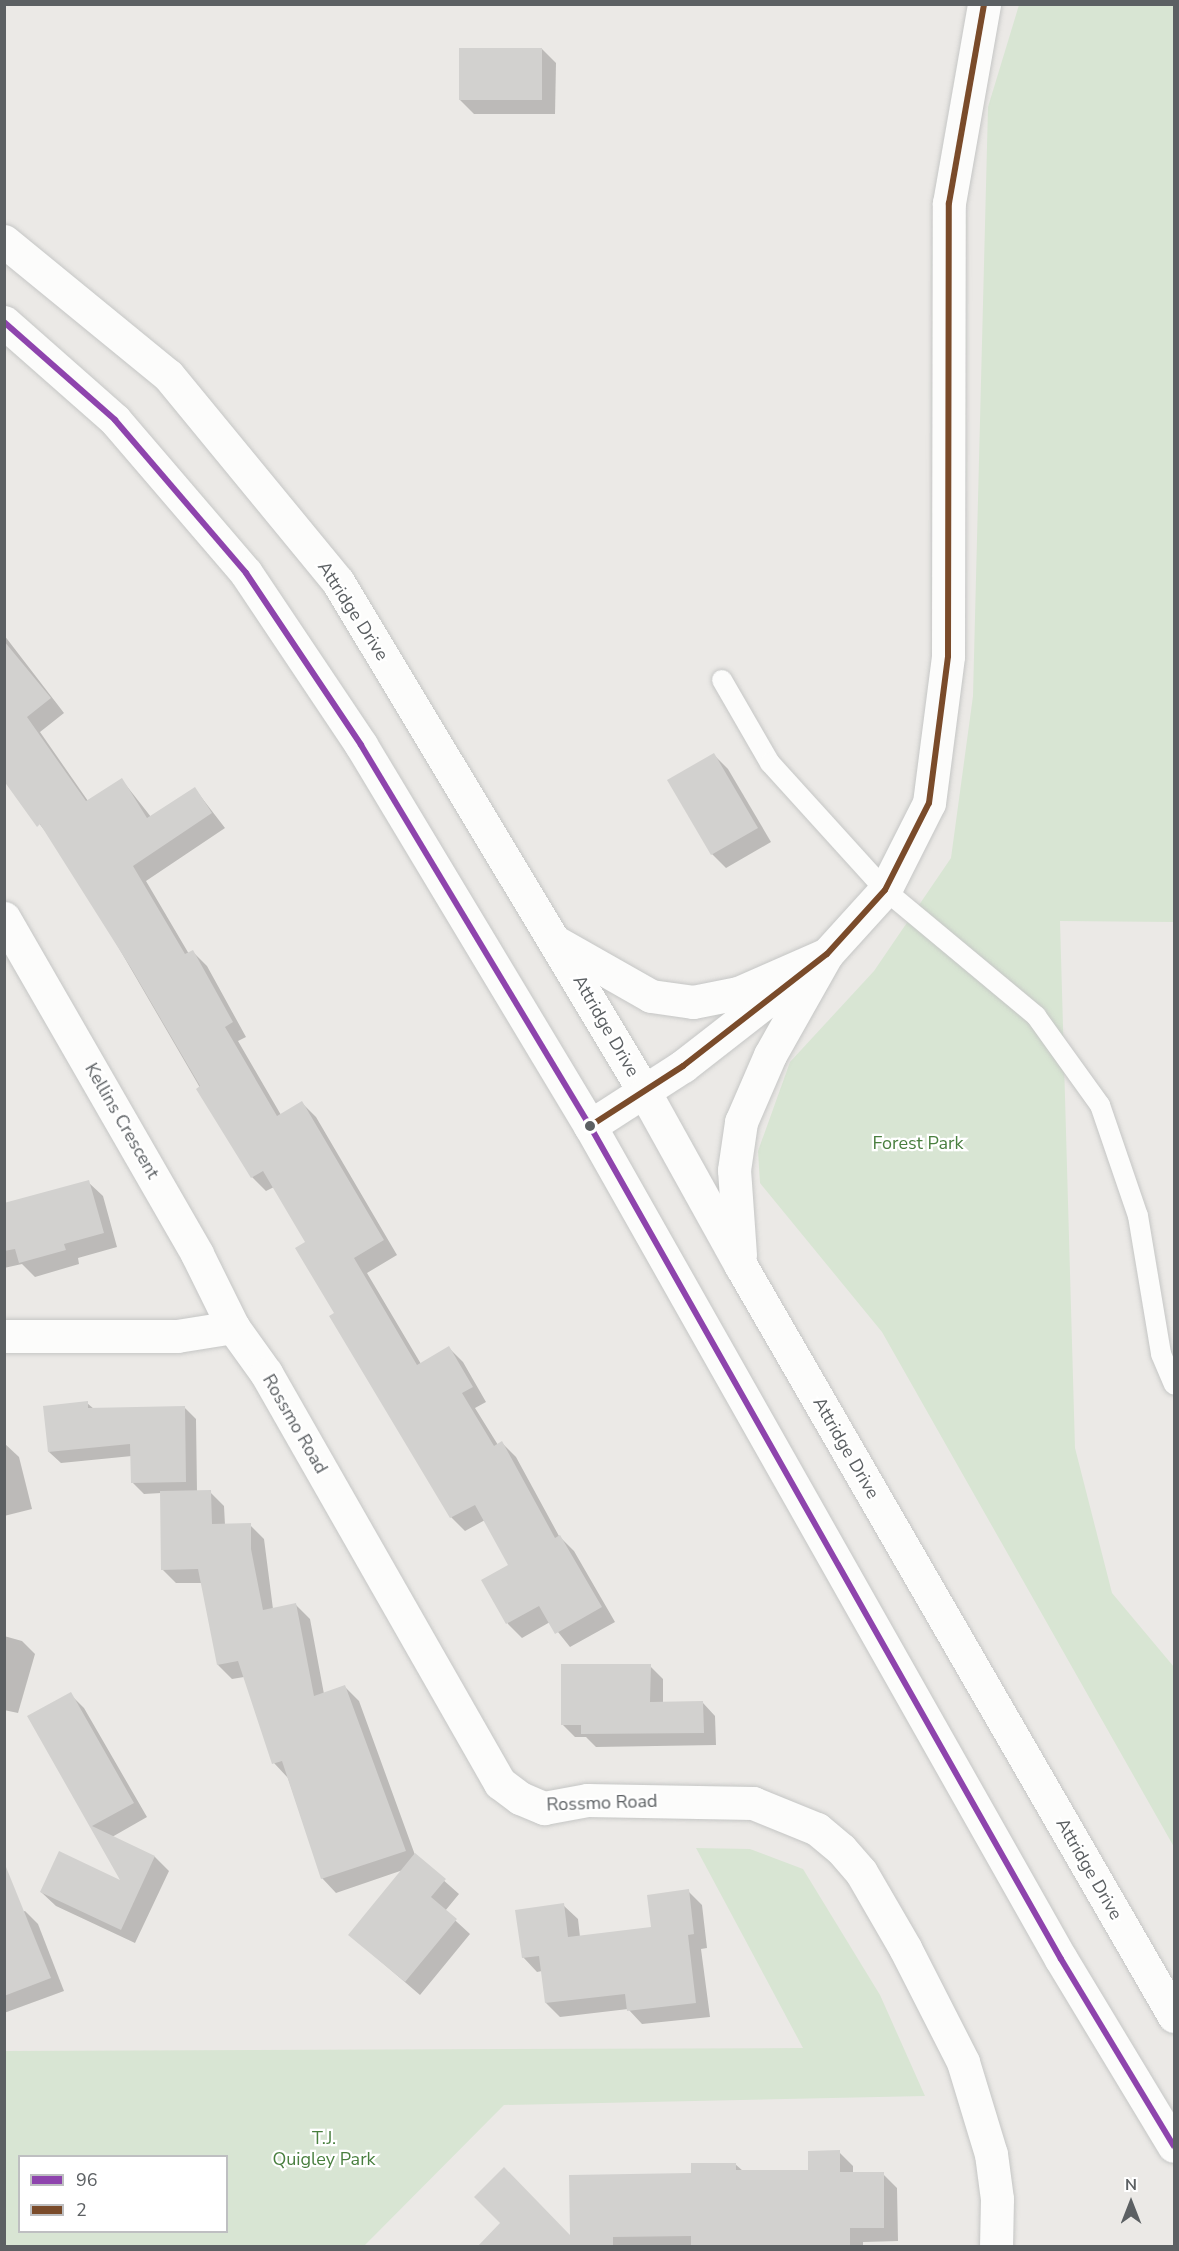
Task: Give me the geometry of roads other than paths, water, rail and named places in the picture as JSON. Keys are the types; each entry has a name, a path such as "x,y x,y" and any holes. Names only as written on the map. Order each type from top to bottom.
{"main road":[{"path":"590,1126 645,1093 827,954 885,890 929,803 948,656 949,203 984,4"},
{"name":"Attridge Drive","path":"4,241 168,375 338,582 645,1093 741,1266 1174,2016"},
{"path":"4,322 115,420 246,573 361,745 590,1126 1061,1959 1174,2146"},
{"name":"Kellins Crescent","path":"4,918 197,1254 233,1327"},
{"path":"556,942 651,996 693,1002 738,993 827,954"},
{"path":"741,1266 734,1170 741,1122 770,1055 827,954"},
{"path":"4,1336 177,1336 233,1327"},
{"name":"Rossmo Road","path":"233,1327 266,1373 500,1783 520,1798 544,1808 587,1800 753,1803 818,1830 841,1849 861,1872 905,1948 963,2062 991,2154 997,2199 996,2247"}],"lane":[{"path":"722,680 770,763 885,890 1036,1016 1100,1105 1138,1216 1161,1354 1174,1384"}],"park label":[{"name":"Forest Park","path":"918,1143"},
{"name":"T.J. Quigley Park","path":"324,2149"}]}
